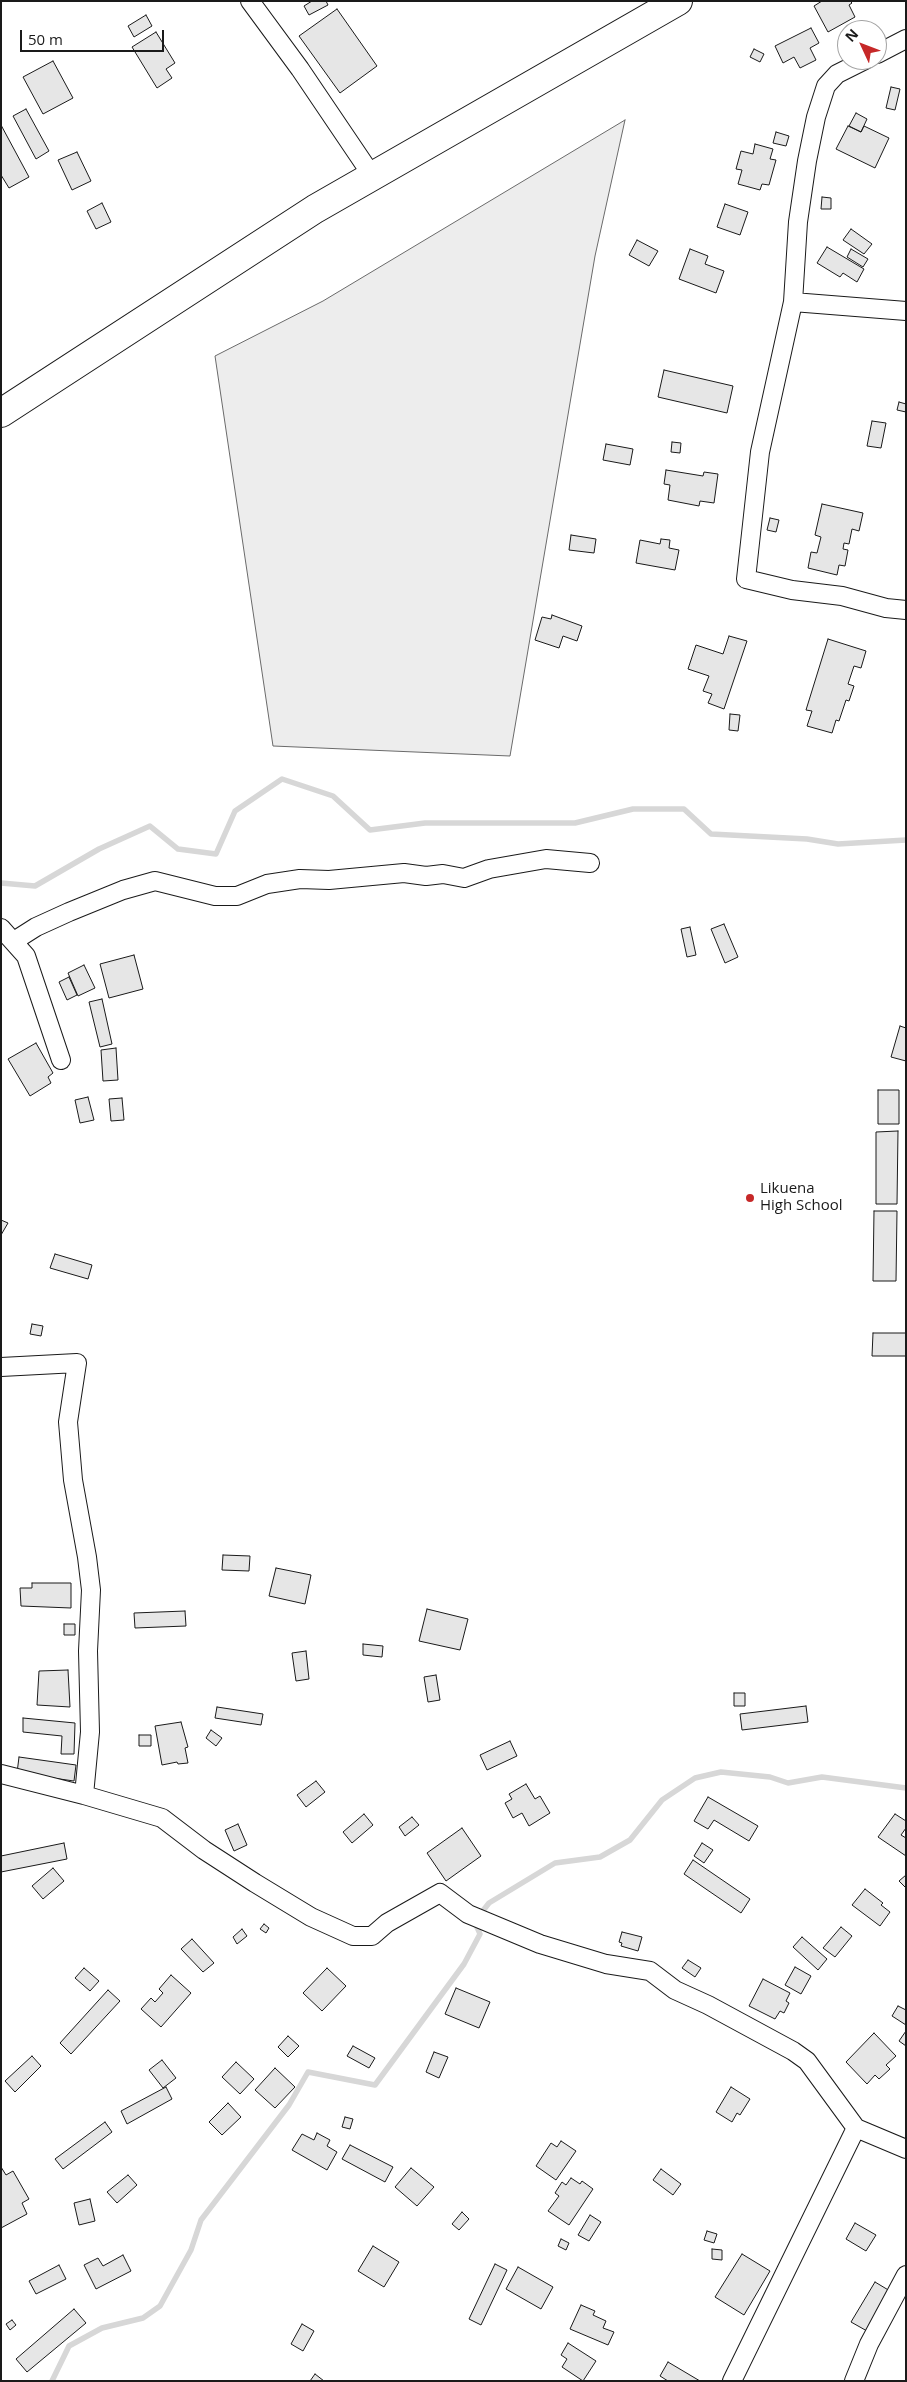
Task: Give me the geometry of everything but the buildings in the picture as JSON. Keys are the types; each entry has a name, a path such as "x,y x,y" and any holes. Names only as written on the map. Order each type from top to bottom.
{"main road":[{"path":"1,413 315,209 678,1"}],"street":[{"path":"250,1 300,69 373,177"},
{"path":"887,49 906,39"},
{"path":"845,70 837,74 826,86 816,117 807,161 798,222 793,302 760,452 746,579 792,590 842,596 886,608 906,610"},
{"path":"793,302 906,311"},
{"path":"61,1060 26,956 8,934 36,927 123,890 155,881 215,896 237,896 267,884 300,879 329,880 404,872 426,876 444,874 464,878 489,870 546,859 590,863"},
{"path":"1,1367 77,1363 68,1422 72,1480 87,1557 91,1590 88,1651 90,1732 84,1795"},
{"path":"1,1774 84,1795 162,1818 204,1850 255,1883 311,1917 353,1936 372,1936 387,1922 440,1893 468,1914 540,1944 606,1964 650,1971 676,1990 750,2027 807,2061 856,2128 906,2148"},
{"path":"732,2381 856,2128"},
{"path":"854,2381 869,2344 906,2275"}],"shaded area":[{"path":"625,120 595,256 510,756 273,746 215,356 323,301"}],"waterway":[{"path":"1,883 35,886 99,849 150,826 178,849 216,854 235,811 282,779 333,796 370,830 425,823 575,823 633,809 684,809 711,834 807,839 838,844 906,840"},
{"path":"52,2381 69,2346 102,2328 143,2318 160,2306 191,2250 201,2220 289,2105 308,2072 375,2085 464,1964 480,1934 476,1925 478,1917 489,1903 555,1863 600,1857 630,1840 662,1800 695,1778 721,1772 770,1777 788,1783 822,1777 906,1788"}],"place":[{"name":"Likuena High School","path":"750,1198"}]}
